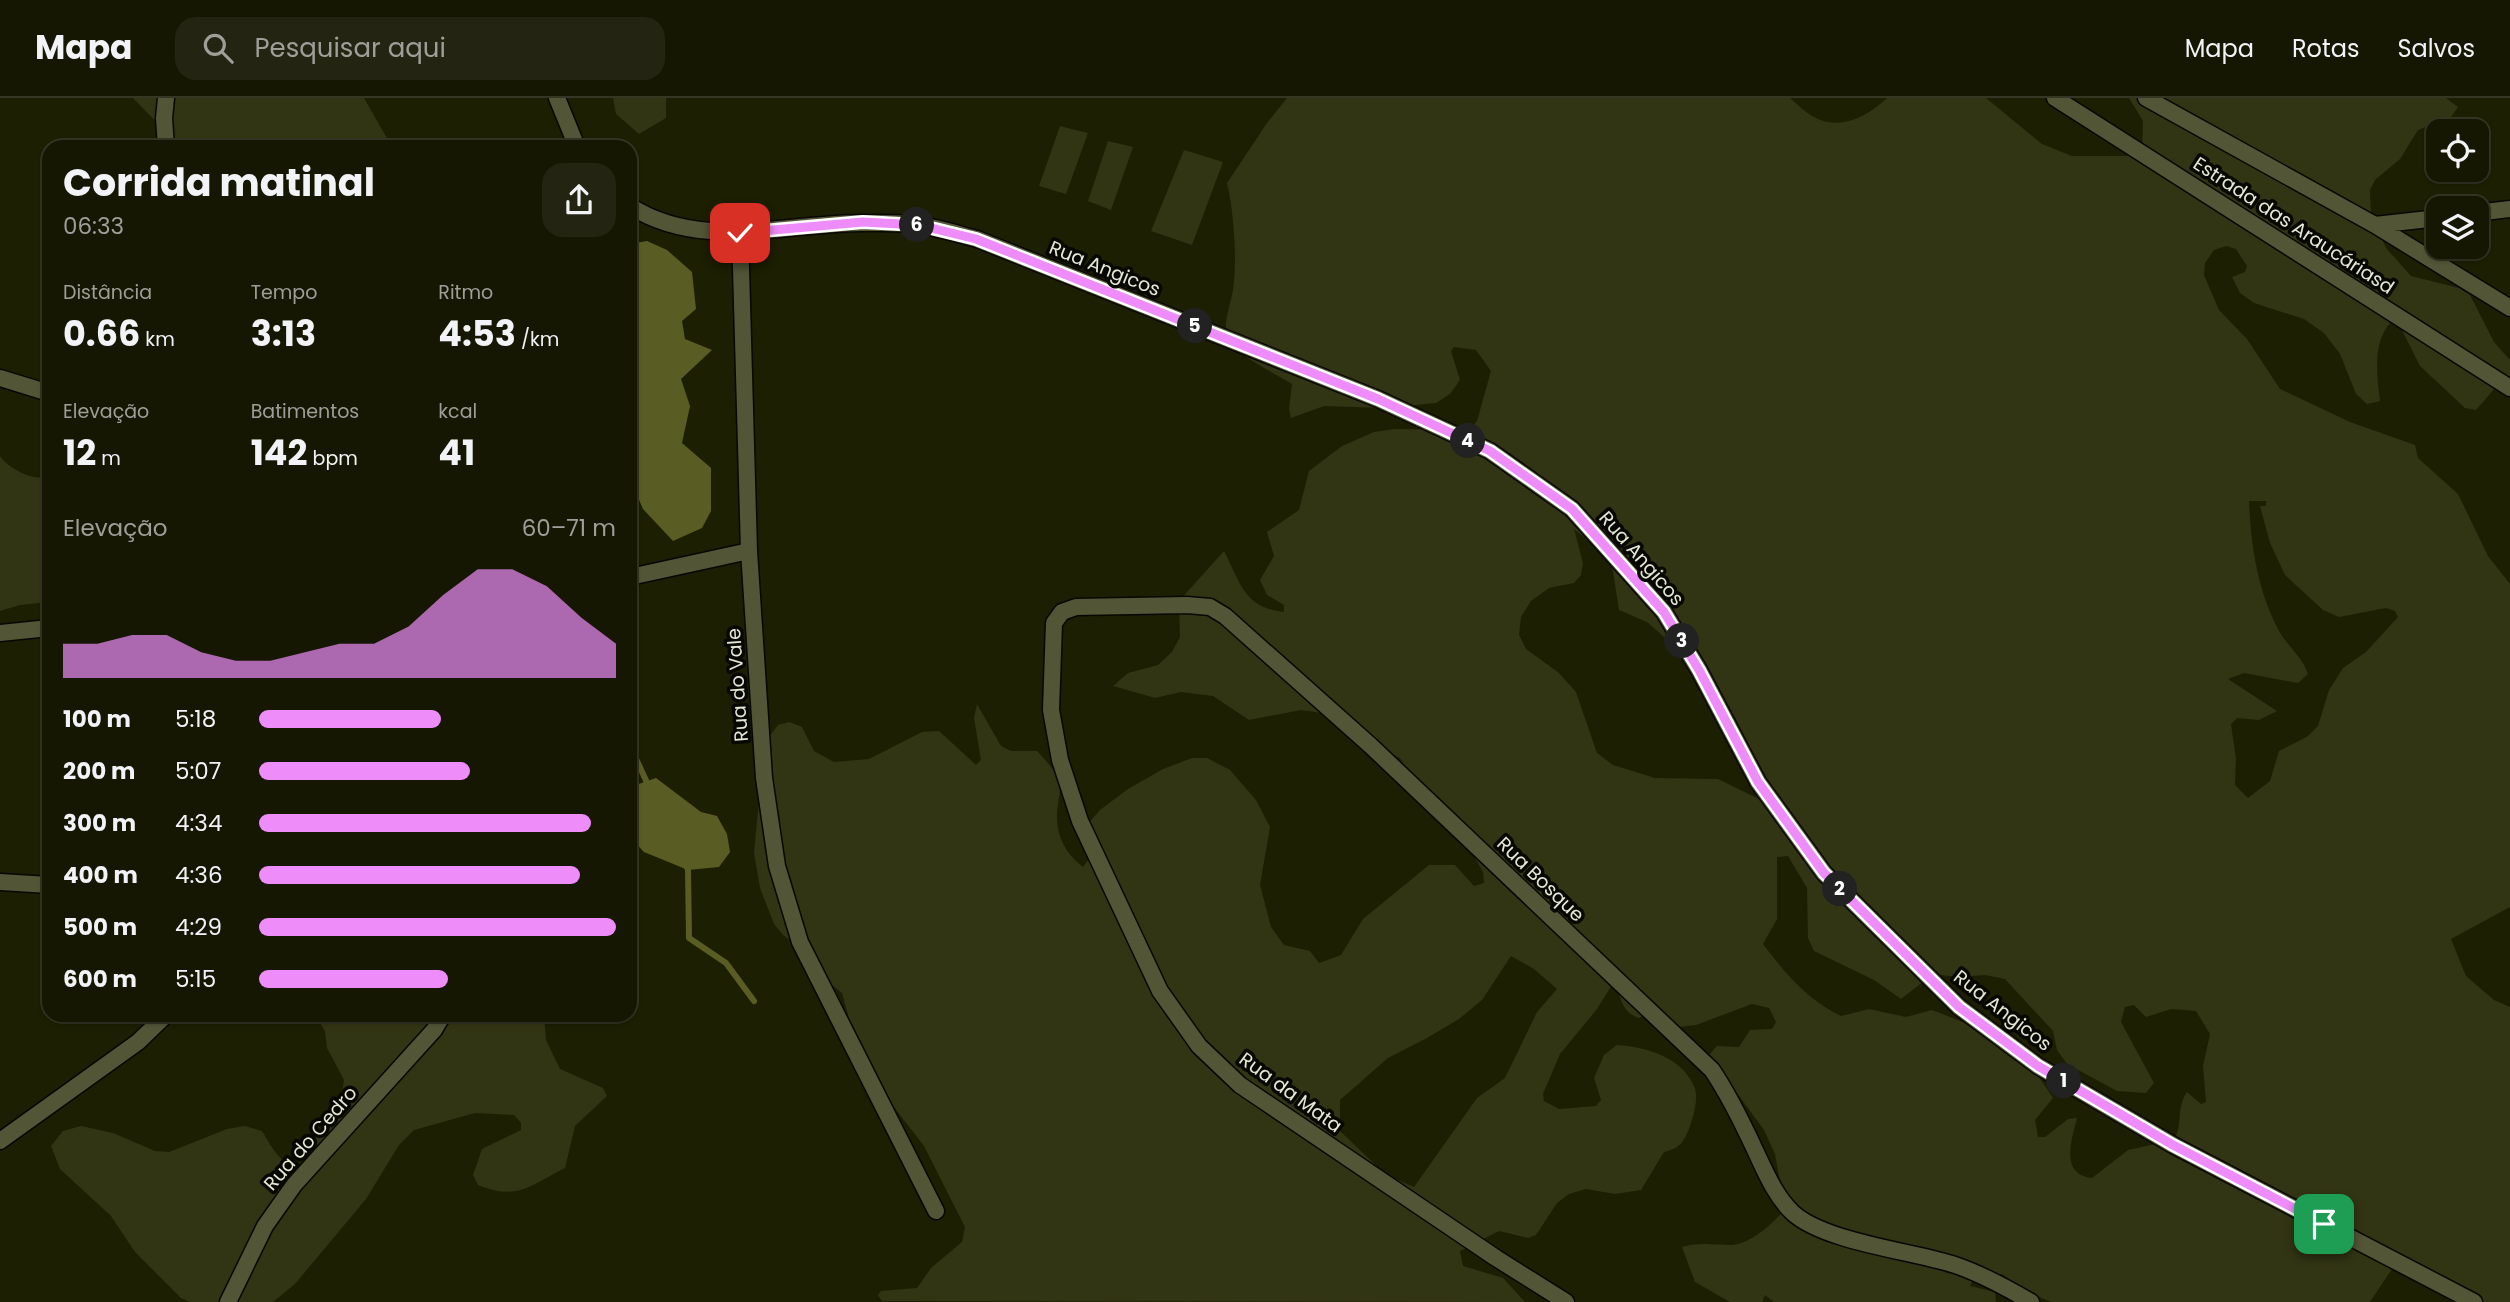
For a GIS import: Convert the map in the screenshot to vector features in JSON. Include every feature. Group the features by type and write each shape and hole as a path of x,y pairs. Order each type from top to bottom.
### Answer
{"street":[{"path":"166,98 166,140"},
{"path":"557,98 574,140"},
{"name":"Estrada das Araucáriasd","path":"2055,98 2510,388"},
{"path":"2147,98 2375,225 2510,308"},
{"path":"2489,211 2510,209"},
{"path":"637,211 679,226 740,233"},
{"path":"2375,225 2426,219"},
{"name":"Rua Angicos","path":"740,233 863,222 919,225 976,239 1378,399 1490,451 1572,509 1664,612 1699,670 1758,782 1824,873 1959,1007 2038,1066 2173,1145 2474,1302"},
{"name":"Rua do Vale","path":"740,233 749,551 764,778 777,866 800,942 936,1211"},
{"path":"0,378 42,391"},
{"path":"637,575 749,551"},
{"name":"Rua Bosque","path":"1051,710 1054,623 1062,612 1076,607 1188,605 1210,607 1225,616 1371,746 1712,1070 1728,1095 1776,1193 1793,1213 1832,1233 1979,1274 2031,1302"},
{"path":"0,634 42,629"},
{"name":"Rua da Mata","path":"1051,710 1060,760 1080,821 1160,991 1199,1046 1240,1085 1496,1258 1566,1302"},
{"path":"0,882 42,885"},
{"path":"0,1141 138,1042 159,1022"},
{"name":"Rua do Cedro","path":"228,1302 265,1226 294,1185 439,1022"}],"shaded area":[{"path":"133,98 364,98 388,140 171,140"},
{"path":"613,98 666,98 666,118 639,134 616,114"},
{"path":"1287,98 1790,98 1812,116 1832,123 1861,116 1887,98 1986,98 2042,144 2072,156 2142,156 2143,121 2129,98 2446,98 2458,107 2451,117 2446,119 2426,119 2426,127 2418,130 2400,159 2375,180 2370,190 2371,215 2386,248 2411,276 2459,288 2470,295 2494,342 2510,360 2510,384 2495,388 2476,410 2465,408 2420,366 2402,330 2391,322 2378,349 2380,401 2367,404 2356,394 2340,354 2324,333 2304,319 2254,303 2240,293 2232,277 2245,272 2247,266 2236,249 2226,246 2214,250 2205,263 2204,275 2219,310 2247,339 2280,389 2350,422 2415,445 2418,458 2458,494 2488,556 2510,584 2510,907 2451,939 2466,976 2494,1000 2510,1007 2510,1302 2467,1302 2394,1266 2370,1302 2051,1302 2025,1291 2002,1274 1990,1278 1975,1276 1970,1286 1995,1292 1996,1302 1774,1302 1765,1295 1762,1302 1730,1302 1695,1282 1682,1247 1739,1244 1756,1236 1790,1204 1779,1176 1775,1154 1764,1130 1709,1055 1717,1046 1739,1047 1750,1030 1772,1029 1776,1022 1769,1008 1752,1004 1696,1025 1680,1027 1648,1012 1639,1018 1625,1008 1615,980 1597,1009 1560,1054 1543,1094 1544,1101 1559,1109 1596,1106 1601,1100 1594,1078 1604,1055 1617,1045 1651,1051 1681,1068 1694,1086 1696,1100 1693,1115 1682,1142 1664,1152 1641,1190 1615,1194 1586,1189 1569,1194 1557,1203 1536,1235 1528,1238 1499,1231 1460,1251 1463,1266 1503,1278 1525,1302 882,1301 878,1295 881,1291 917,1288 931,1268 962,1242 965,1227 924,1146 880,1089 852,1029 842,993 821,976 802,948 783,935 774,924 760,888 754,853 763,758 769,737 778,725 789,722 802,727 814,751 834,762 869,759 922,732 939,731 976,765 981,760 974,718 977,704 1001,746 1011,751 1037,751 1053,769 1060,785 1057,823 1061,839 1070,854 1083,867 1089,859 1087,825 1100,810 1128,789 1163,769 1192,758 1207,758 1230,770 1256,800 1270,827 1260,885 1271,927 1284,945 1310,951 1319,963 1341,955 1363,919 1429,865 1455,865 1474,886 1484,883 1483,872 1474,856 1423,799 1400,758 1347,736 1322,713 1301,710 1249,720 1213,696 1181,692 1155,698 1113,686 1128,673 1158,665 1172,652 1180,637 1179,601 1224,551 1245,592 1260,605 1284,612 1284,605 1267,595 1260,580 1274,556 1267,532 1299,510 1309,471 1342,446 1374,432 1395,429 1469,430 1477,421 1491,371 1476,350 1454,347 1451,351 1460,380 1450,394 1436,403 1384,408 1324,406 1291,418 1289,409 1292,384 1235,348 1227,337 1226,319 1234,283 1235,255 1227,183","holes":["2249,501 2266,501 2266,506 2260,506 2270,543 2285,575 2323,610 2339,617 2386,608 2395,611 2398,617 2366,652 2343,668 2329,690 2318,726 2308,736 2279,751 2270,781 2248,798 2235,785 2236,759 2231,724 2237,718 2259,720 2277,711 2228,679 2244,673 2298,683 2308,674 2278,629 2265,598 2256,566","1574,529 1611,559 1619,610 1647,622 1689,659 1735,717 1765,802 1718,779 1655,778 1613,765 1597,753 1576,692 1559,673 1526,649 1519,635 1521,617 1531,601 1549,588 1574,583 1581,575 1583,563","1788,856 1807,888 1808,938 1814,951 1874,980 1901,999 1933,974 1958,977 1985,975 2005,979 2053,1031 2057,1050 2067,1064 2117,1091 2146,1093 2154,1083 2121,1022 2125,1007 2134,1005 2146,1017 2171,1009 2196,1011 2210,1034 2203,1066 2206,1102 2201,1104 2187,1092 2174,1140 2128,1150 2092,1178 2082,1175 2075,1170 2070,1154 2077,1118 2068,1119 2045,1137 2038,1137 2035,1120 2053,1098 2027,1059 2004,1038 1932,1010 1906,1017 1869,1009 1841,1016 1817,1002 1780,966 1763,944 1777,919 1777,857","1511,956 1534,969 1557,989 1537,1012 1505,1078 1477,1098 1414,1187 1386,1175 1340,1131 1340,1100 1388,1058 1459,1019 1482,1000"]},
{"path":"1060,126 1088,133 1066,194 1039,186"},
{"path":"1108,141 1133,147 1111,210 1088,201"},
{"path":"1184,150 1223,162 1192,245 1151,231"},
{"path":"647,241 667,250 692,272 696,309 682,321 685,339 712,350 681,379 690,406 682,443 711,468 711,511 702,528 673,541 643,509 637,495 637,243"},
{"path":"0,456 22,473 42,477 42,603 0,611"},
{"path":"656,778 701,812 717,816 727,834 730,852 719,867 688,870 644,852 637,844 637,785"},
{"path":"319,1022 545,1022 546,1040 560,1069 603,1088 607,1096 575,1126 565,1168 532,1186 514,1191 503,1192 478,1185 473,1175 482,1149 521,1130 521,1123 514,1115 475,1113 414,1130 399,1145 366,1199 295,1284 273,1302 190,1302 181,1298 135,1252 111,1216 60,1169 51,1146 63,1131 81,1126 113,1133 155,1151 169,1152 227,1129 245,1126 262,1131 283,1161 303,1170 317,1154 311,1141 339,1110 344,1080 327,1048 325,1031"}],"waterway":[{"path":"637,761 650,789"},
{"path":"686,865 689,938 726,963 754,1001"}],"route":[{"path":"740,233 863,222 919,225 976,239 1378,399 1490,451 1572,509 1664,612 1699,670 1758,782 1824,873 1959,1007 2038,1066 2173,1145 2324,1224"}]}
